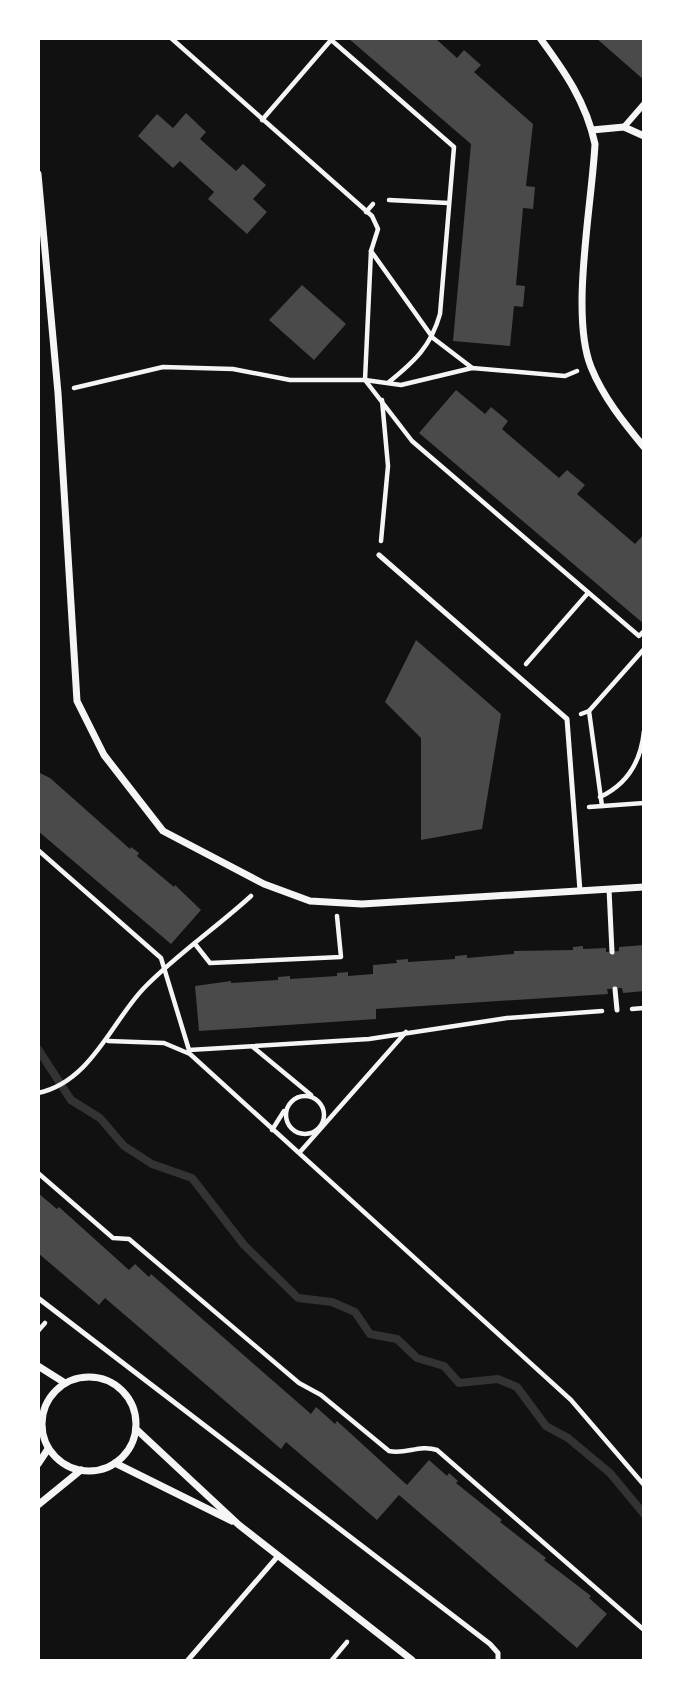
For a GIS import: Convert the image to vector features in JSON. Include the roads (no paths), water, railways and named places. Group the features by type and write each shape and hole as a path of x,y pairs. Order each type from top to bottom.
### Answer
{"street":[{"path":"540,38 572,82 592,130 593,192 581,315 591,366 617,415 643,447"},
{"path":"624,127 643,104"},
{"path":"592,130 624,127 643,136"},
{"path":"38,174 58,393 77,701 104,755 163,831 264,884 310,901 362,904 643,887"},
{"path":"38,1366 65,1383"},
{"path":"90,1377 114,1384 126,1395 134,1409 135,1429 125,1454 115,1463 98,1470 81,1470 67,1466 48,1449 41,1428 40,1412 49,1398 65,1383 90,1377"},
{"path":"135,1429 239,1525 412,1661"},
{"path":"38,1464 48,1449"},
{"path":"115,1463 239,1525"},
{"path":"38,1505 81,1470"}],"lane":[{"path":"379,555 567,719 580,891"},
{"path":"609,889 612,952"},
{"path":"615,989 617,1010"},
{"path":"38,1298 490,1644 498,1653 498,1661"},
{"path":"187,1661 278,1556"}],"waterway":[{"path":"38,1049 71,1100 100,1118 124,1146 152,1164 192,1178 244,1245 298,1298 332,1302 355,1312 370,1334 397,1339 417,1358 444,1366 459,1383 498,1379 517,1387 546,1426 568,1438 610,1473 644,1514"}]}
